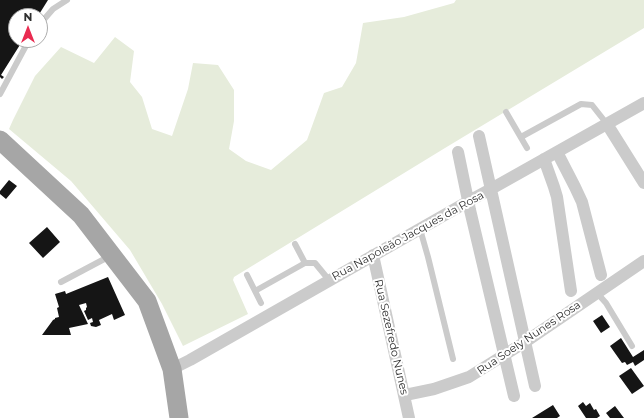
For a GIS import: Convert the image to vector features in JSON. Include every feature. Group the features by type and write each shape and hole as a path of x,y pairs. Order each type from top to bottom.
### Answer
{"main road":[{"path":"0,140 81,215 148,301 172,369 179,418"}],"street":[{"name":"Rua Napoleão Jacques da Rosa","path":"172,369 644,103"},
{"path":"607,124 644,183"},
{"path":"479,136 535,386"},
{"path":"458,152 468,201 514,396"},
{"path":"557,152 576,187 582,202 601,274"},
{"path":"544,160 557,197 571,291"},
{"path":"557,197 576,187"},
{"name":"Rua Sezefredo Nunes","path":"373,255 409,418"},
{"name":"Rua Soely Nunes Rosa","path":"404,395 434,389 469,377 525,342 644,261"}],"lane":[{"path":"48,15 53,9 67,0"},
{"path":"0,94 25,48"},
{"path":"521,137 581,104 592,105 607,124"},
{"path":"506,112 527,148"},
{"path":"420,229 453,359"},
{"path":"296,244 305,263"},
{"path":"60,282 112,255"},
{"path":"255,291 305,263 315,263 329,280"},
{"path":"247,275 261,303"},
{"path":"596,293 606,303 632,346"}],"green space":[{"path":"456,0 644,0 644,28 234,277 233,280 248,314 183,346 162,304 130,250 71,181 9,129 35,76 61,47 94,63 115,37 134,51 130,82 142,97 152,129 172,136 188,89 193,63 218,65 234,90 234,121 229,149 246,161 271,170 307,140 324,93 342,87 356,63 363,23 404,17 454,3"}],"building":[{"path":"0,0 48,0 43,8 8,8 8,48 18,48 1,75 4,77 2,79 0,77"},
{"path":"9,180 17,186 6,199 0,194 0,191"},
{"path":"47,227 60,242 43,258 29,243"},
{"path":"108,277 125,315 114,320 112,314 99,320 101,325 96,327 91,326 90,323 93,322 92,318 88,320 84,311 87,307 86,303 79,305 88,324 69,328 71,335 42,335 53,320 59,317 57,308 59,307 55,294 65,291 66,294"},
{"path":"602,315 610,327 601,333 593,321"},
{"path":"621,338 633,357 644,350 644,360 635,366 633,362 627,365 625,362 622,363 610,346"},
{"path":"631,368 644,386 632,394 619,376"},
{"path":"583,402 586,406 590,403 600,416 597,418 586,418 578,406"},
{"path":"553,405 560,416 557,418 532,418"},
{"path":"615,406 624,418 610,418 606,413"}]}
